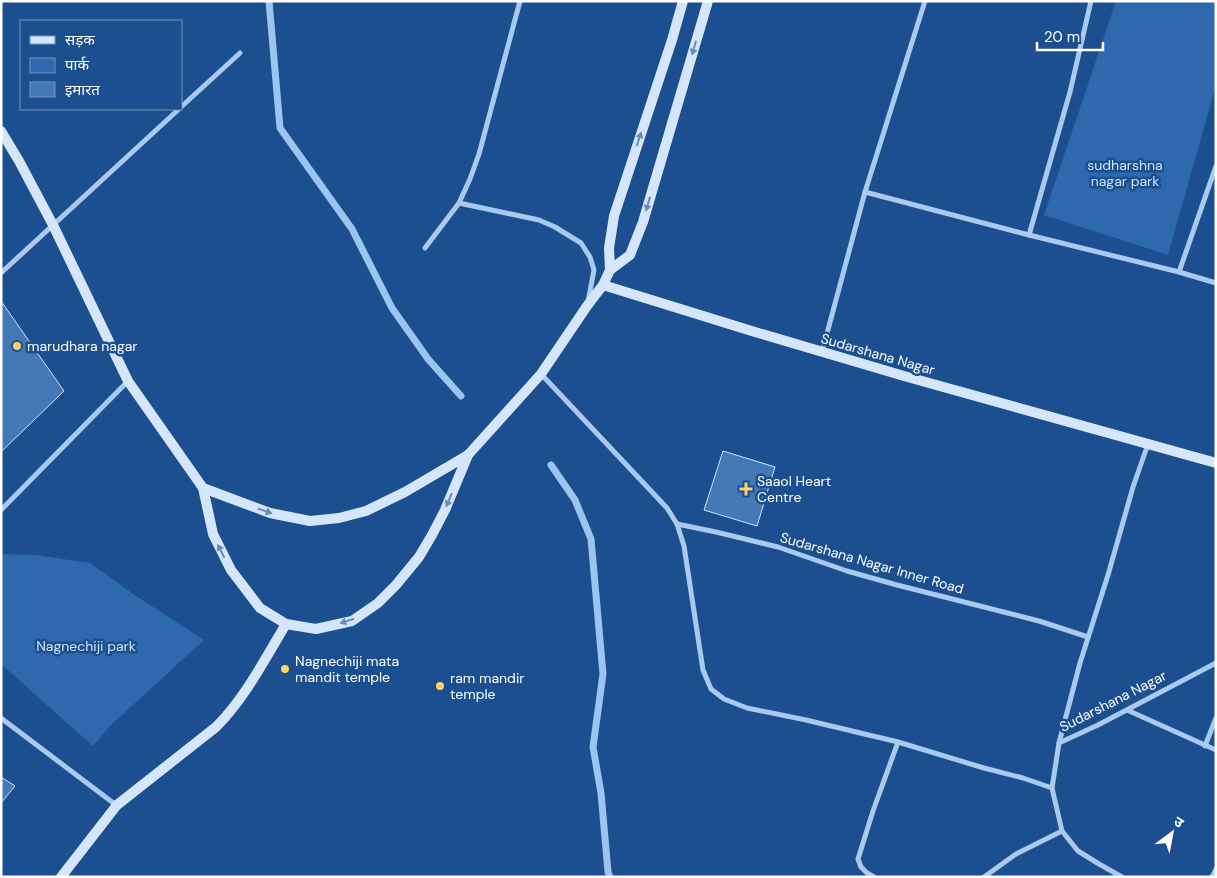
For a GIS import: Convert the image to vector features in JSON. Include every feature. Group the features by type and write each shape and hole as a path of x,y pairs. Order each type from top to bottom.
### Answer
{"street":[{"path":"425,248 459,203 470,179 479,154 520,1"},
{"path":"610,270 608,248 614,216 683,1"},
{"path":"203,488 270,512 310,521 339,518 366,511 389,500 468,455 541,374 603,285 610,270 630,255 643,222 708,1"},
{"path":"822,352 866,192 925,1"},
{"path":"1029,235 1070,92 1091,1"},
{"path":"182,106 240,53"},
{"path":"1,272 178,110"},
{"path":"1,130 53,225 128,381 203,488 213,534 231,570 260,608 286,624 316,629 352,620 378,603 419,557 445,510 468,455"},
{"path":"1179,272 1216,166"},
{"path":"866,192 1216,283"},
{"path":"459,203 539,220 555,227 581,243 590,257 594,270 587,306"},
{"name":"Sudarshana Nagar","path":"603,285 904,376 1216,462"},
{"path":"541,374 666,508 677,524 684,546 703,670 711,689 724,699 747,708 898,742 1052,788"},
{"path":"1,510 128,381"},
{"name":"Sudarshana Nagar","path":"1059,743 1088,637 1148,443"},
{"name":"Sudarshana Nagar Inner Road","path":"677,524 778,548 880,580 1039,621 1088,637"},
{"path":"61,877 117,806 228,716 286,624"},
{"name":"Sudarshana Nagar","path":"1059,743 1098,725 1216,663"},
{"path":"1127,710 1216,750"},
{"path":"1,718 117,806"},
{"path":"1205,746 1216,718"},
{"path":"874,877 867,874 861,867 858,859 860,848 898,742"},
{"path":"1059,743 1052,788 1062,831 1078,850 1122,877"},
{"path":"984,877 1016,854 1062,831"},
{"path":"1212,877 1216,869"}],"green space":[{"name":"sudharshna nagar park","path":"1116,1 1216,1 1216,85 1168,255 1044,215"},
{"name":"Nagnechiji park","path":"2,554 35,555 90,563 136,596 204,640 110,726 93,746 1,664"}],"building":[{"name":"marudhara nagar","path":"1,301 64,391 1,452"},
{"path":"723,451 775,467 757,526 704,510"},
{"path":"1,777 15,786 1,803"}],"waterway":[{"path":"269,1 280,128 352,229 392,308 428,359 461,396"},
{"path":"551,465 575,500 591,539 603,674 593,747 601,793 610,877"}],"place":[{"name":"marudhara nagar","path":"17,346"},
{"name":"Saaol Heart Centre","path":"746,489"},
{"name":"Nagnechiji mata mandit temple","path":"285,669"},
{"name":"ram mandir temple","path":"440,686"}]}
